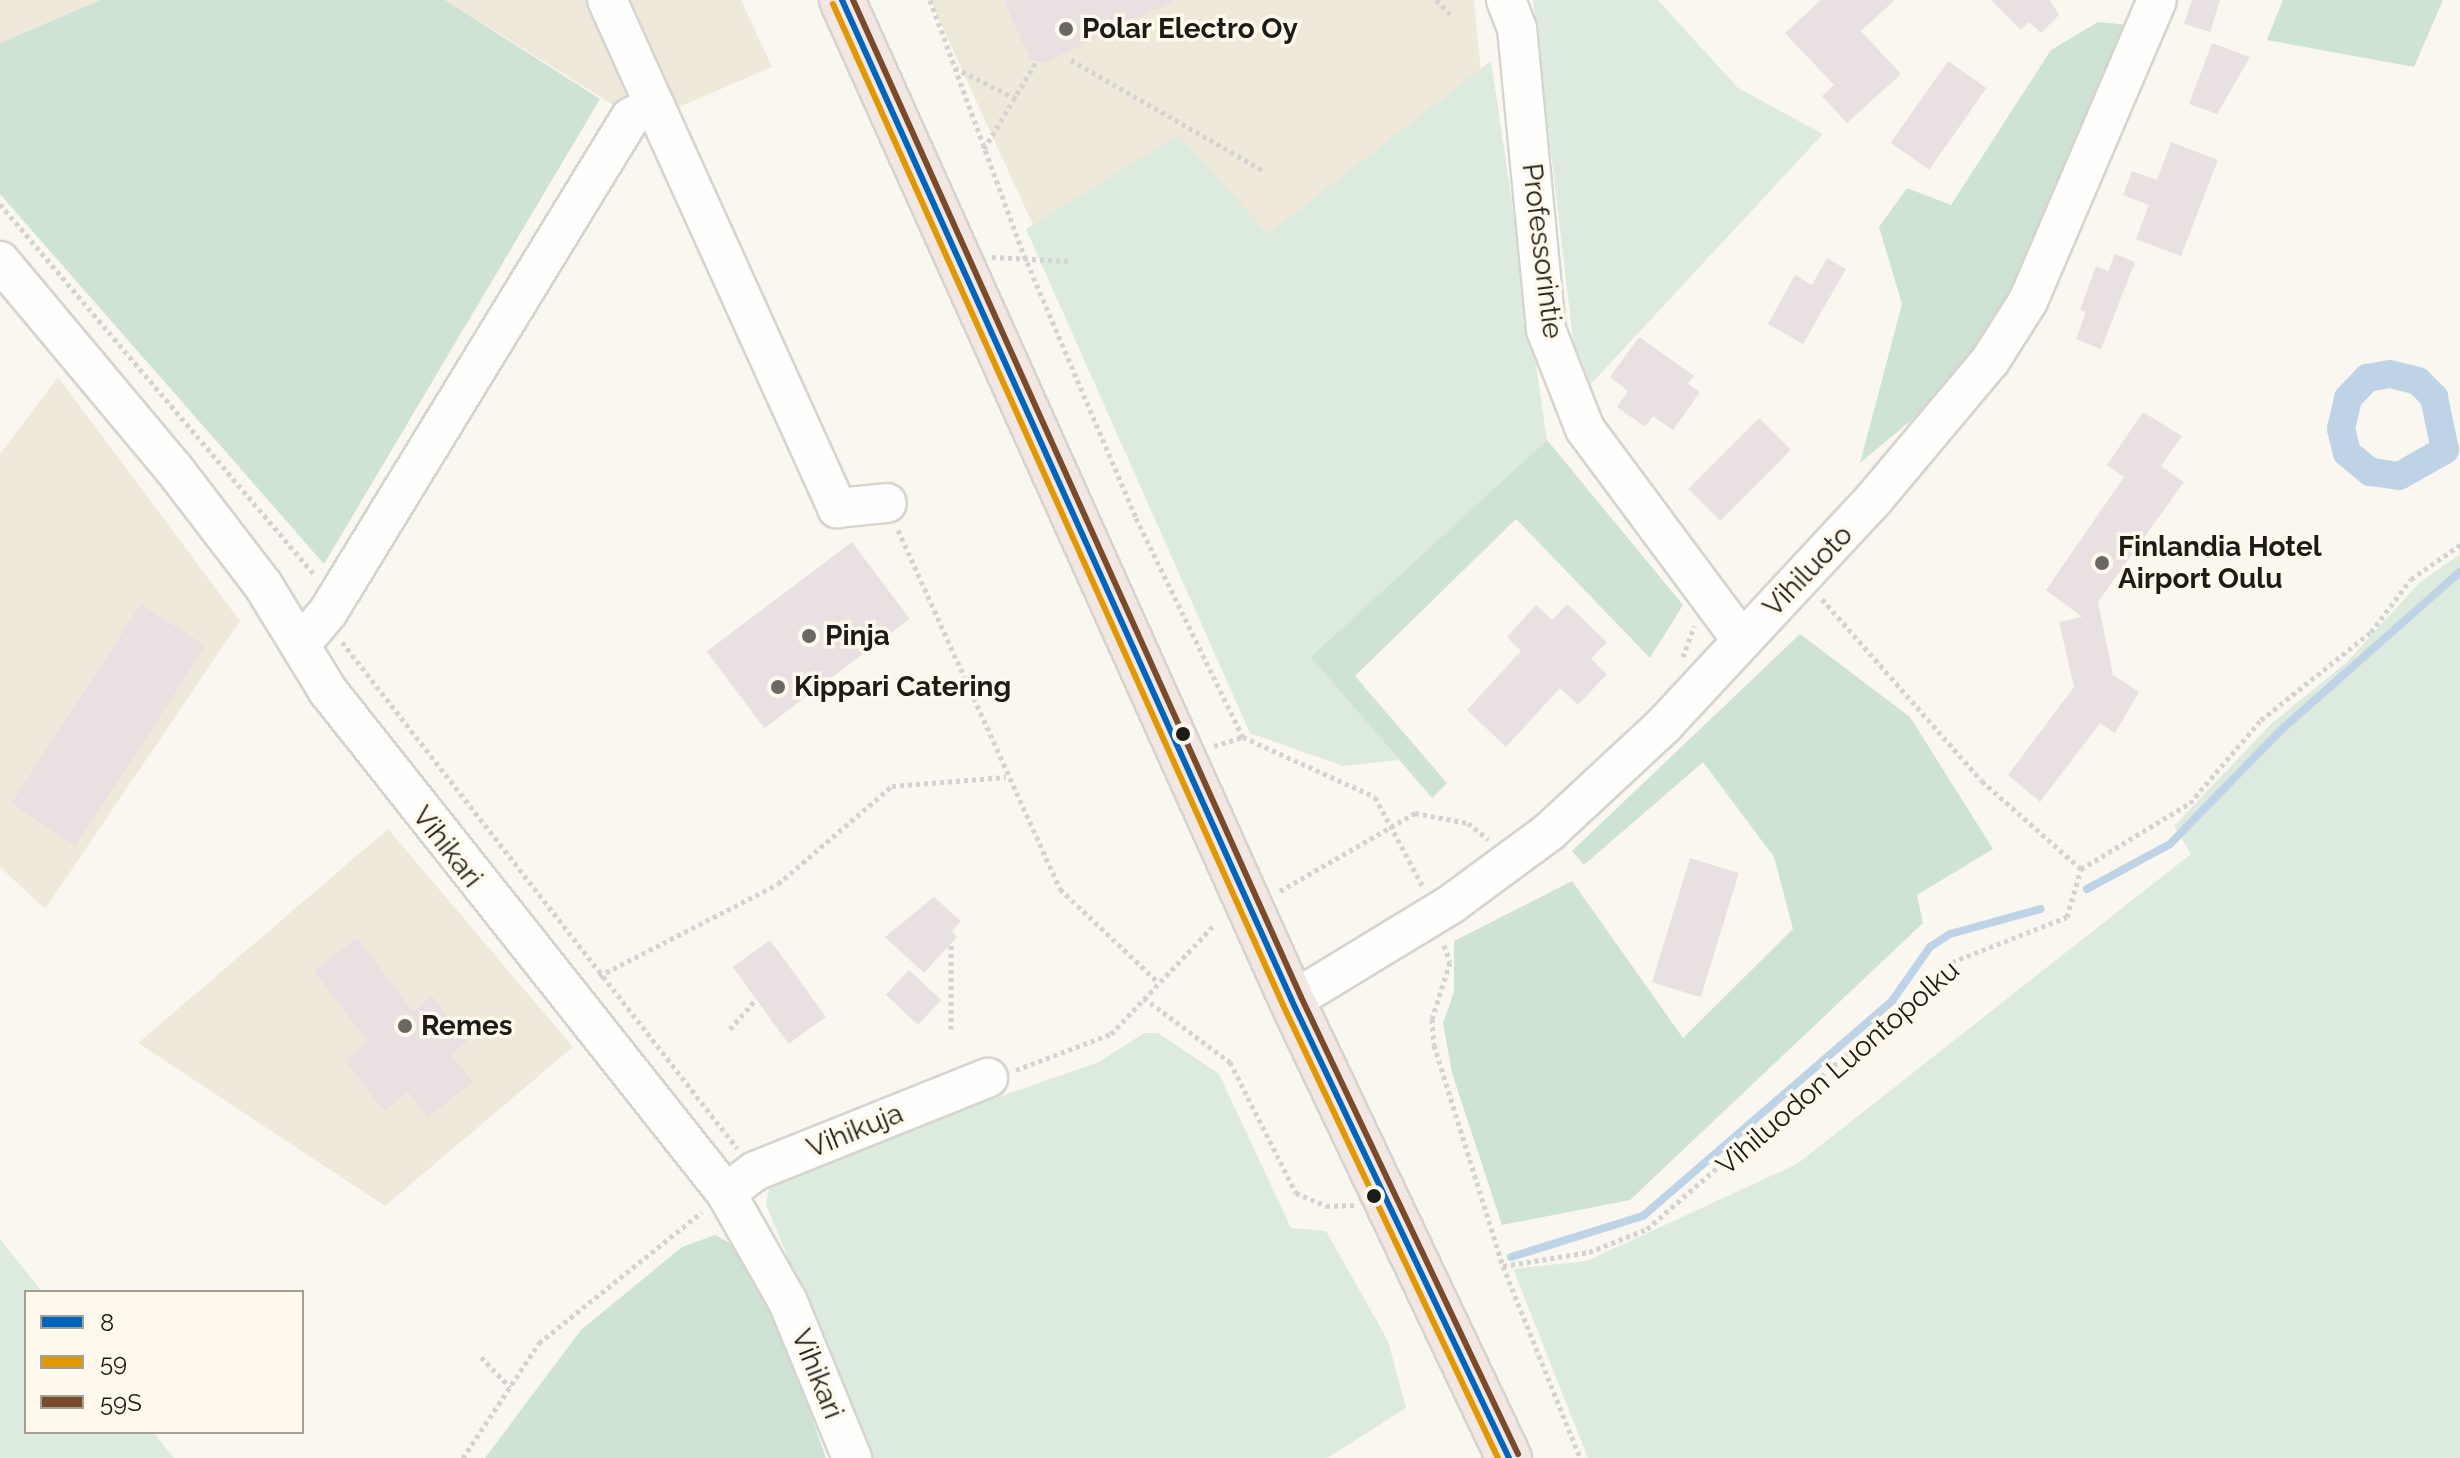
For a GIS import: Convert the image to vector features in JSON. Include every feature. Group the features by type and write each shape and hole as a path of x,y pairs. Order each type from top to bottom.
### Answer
{"main road":[{"path":"842,0 1500,1456"}],"street":[{"path":"607,0 837,508 887,503"},
{"name":"Professorintie","path":"1506,0 1517,28 1546,330 1585,429 1712,605 1741,639"},
{"name":"Vihiluoto","path":"1292,1001 1436,901 1549,832 1664,725 1741,639 1810,573 1990,361 2028,301 2157,0"},
{"path":"301,644 328,612 630,118 654,104"},
{"name":"Vihikari","path":"0,261 174,469 301,644 328,691 502,918 740,1182 852,1458"},
{"name":"Vihikuja","path":"740,1182 988,1078"}],"path":[{"path":"930,0 1024,255 1136,518 1243,737 1354,784 1375,797 1392,822 1427,896 1436,901 1450,962 1432,1019 1434,1045 1503,1266 1580,1458"},
{"path":"1436,0 1452,16"},
{"path":"1071,60 1264,171"},
{"path":"984,149 1019,100 1036,62"},
{"path":"955,68 1019,100"},
{"path":"0,204 312,571 338,637 599,976 740,1182 539,1343 463,1458"},
{"path":"962,270 1004,252 1068,261"},
{"path":"887,503 1006,777 1077,912 1156,980"},
{"path":"1820,597 1982,781 2081,869 2190,803 2261,720 2371,632 2411,579 2460,545"},
{"path":"1680,671 1687,634 1712,605"},
{"path":"599,976 778,884 892,786 1006,777"},
{"path":"1280,891 1392,822 1415,813 1468,823 1493,843"},
{"path":"1482,852 1505,834"},
{"name":"Vihiluodon Luontopolku","path":"1503,1266 1589,1252 1647,1229 1952,962 2067,917 2081,869"},
{"path":"988,1078 1098,1042 1144,998 1156,980 1215,924"},
{"path":"951,944 951,1029"},
{"path":"1144,998 1230,1062 1296,1193 1326,1206 1356,1205 1383,1193"},
{"path":"730,1029 756,999"},
{"path":"481,1357 510,1387"}],"shaded area":[{"path":"0,0 100,0 0,43"},
{"path":"445,0 741,0 772,67 642,123"},
{"path":"930,0 1474,0 1487,135 1318,305 1044,249"},
{"path":"1533,0 1658,0 1738,88 1823,134 1591,384 1573,339"},
{"path":"1491,61 1547,440 1312,657 1399,760 1343,766 1250,733 1026,229 1179,135 1268,234"},
{"path":"58,377 240,621 45,909 0,867 0,454"},
{"path":"2460,554 2460,1458 1588,1458 1513,1269 1587,1261 1797,1164 2191,854 2174,826 2271,724 2347,662 2419,583"},
{"path":"388,829 573,1047 385,1206 138,1043"},
{"path":"1144,1033 1158,1033 1219,1074 1291,1228 1326,1231 1388,1341 1406,1408 1327,1458 870,1458 766,1204 769,1188 807,1164 1099,1062"},
{"path":"0,1239 40,1290 24,1290 24,1434 155,1434 174,1458 0,1458"}],"green space":[{"path":"100,0 445,0 600,99 324,564 0,194 0,43"},
{"path":"2283,0 2443,0 2414,67 2267,40"},
{"path":"2098,22 2130,25 2015,294 1951,387 1860,463 1902,304 1879,227 1907,188 1951,205 2051,50"},
{"path":"1547,440 1683,605 1650,658 1516,519 1355,676 1447,783 1432,798 1311,657"},
{"path":"1800,634 1910,717 1993,849 1917,895 1923,923 1630,1200 1502,1225 1452,1073 1443,1023 1454,992 1454,941 1572,881 1683,1038 1793,929 1774,857 1703,762 1584,865 1572,851"},
{"path":"715,1235 741,1249 778,1321 826,1458 485,1458 581,1330 682,1247"}],"building":[{"name":"Polar Electro Oy","path":"1004,0 1176,0 1044,63 1030,59"},
{"path":"1821,0 1895,0 1861,31 1901,74 1847,123 1822,96 1834,85 1785,33"},
{"path":"1991,0 2050,0 2059,15 2041,33 2029,22 2021,30"},
{"path":"2192,0 2220,0 2210,32 2184,24"},
{"path":"2212,43 2250,57 2217,114 2189,104"},
{"path":"1948,61 1987,88 1929,170 1891,143"},
{"path":"2171,142 2218,160 2181,256 2136,239 2149,205 2123,195 2132,171 2157,180"},
{"path":"2115,254 2135,262 2101,349 2076,339 2086,312 2080,310 2096,266 2108,271"},
{"path":"1827,258 1846,269 1803,344 1768,324 1795,275 1812,285"},
{"path":"1639,337 1694,376 1688,384 1700,392 1673,430 1653,416 1645,427 1617,407 1628,391 1610,377"},
{"path":"2143,412 2182,436 2161,466 2184,482 2098,602 2113,675 2139,692 2115,733 2100,723 2040,802 2008,775 2074,687 2059,622 2082,617 2046,590 2124,477 2107,465"},
{"path":"1759,418 1791,450 1720,521 1688,489"},
{"name":"Pinja","path":"852,542 910,619 764,728 707,652"},
{"path":"141,604 206,646 76,846 11,804"},
{"path":"1567,604 1607,642 1591,659 1607,674 1578,705 1560,688 1506,747 1467,710 1521,651 1507,637 1536,605 1552,620"},
{"path":"1690,858 1739,873 1701,997 1652,982"},
{"path":"934,897 961,921 952,931 957,937 924,973 885,937"},
{"name":"Remes","path":"357,938 413,1011 432,996 467,1042 451,1054 473,1082 428,1117 408,1092 384,1111 345,1060 368,1042 314,971"},
{"path":"770,940 826,1017 789,1044 733,967"},
{"path":"909,970 941,1000 918,1025 886,995"}],"waterway":[{"path":"2390,374 2418,381 2434,397 2445,450 2399,476 2370,472 2347,453 2341,429 2348,398 2367,378 2390,374"},
{"path":"2087,889 2170,844 2280,731 2460,572"},
{"path":"1511,1257 1643,1216 1892,1001 1930,947 1950,934 2041,909"}],"transit line":[{"name":"8","path":"842,0 1292,1001 1509,1458"},
{"name":"59S","path":"853,0 1301,997 1518,1454"},
{"name":"59","path":"833,4 1283,1005 1498,1458"}],"place":[{"name":"Polar Electro Oy","path":"1066,29"},
{"name":"Finlandia Hotel Airport Oulu","path":"2102,563"},
{"name":"Pinja","path":"809,636"},
{"name":"Kippari Catering","path":"778,687"},
{"name":"Remes","path":"405,1026"}]}
